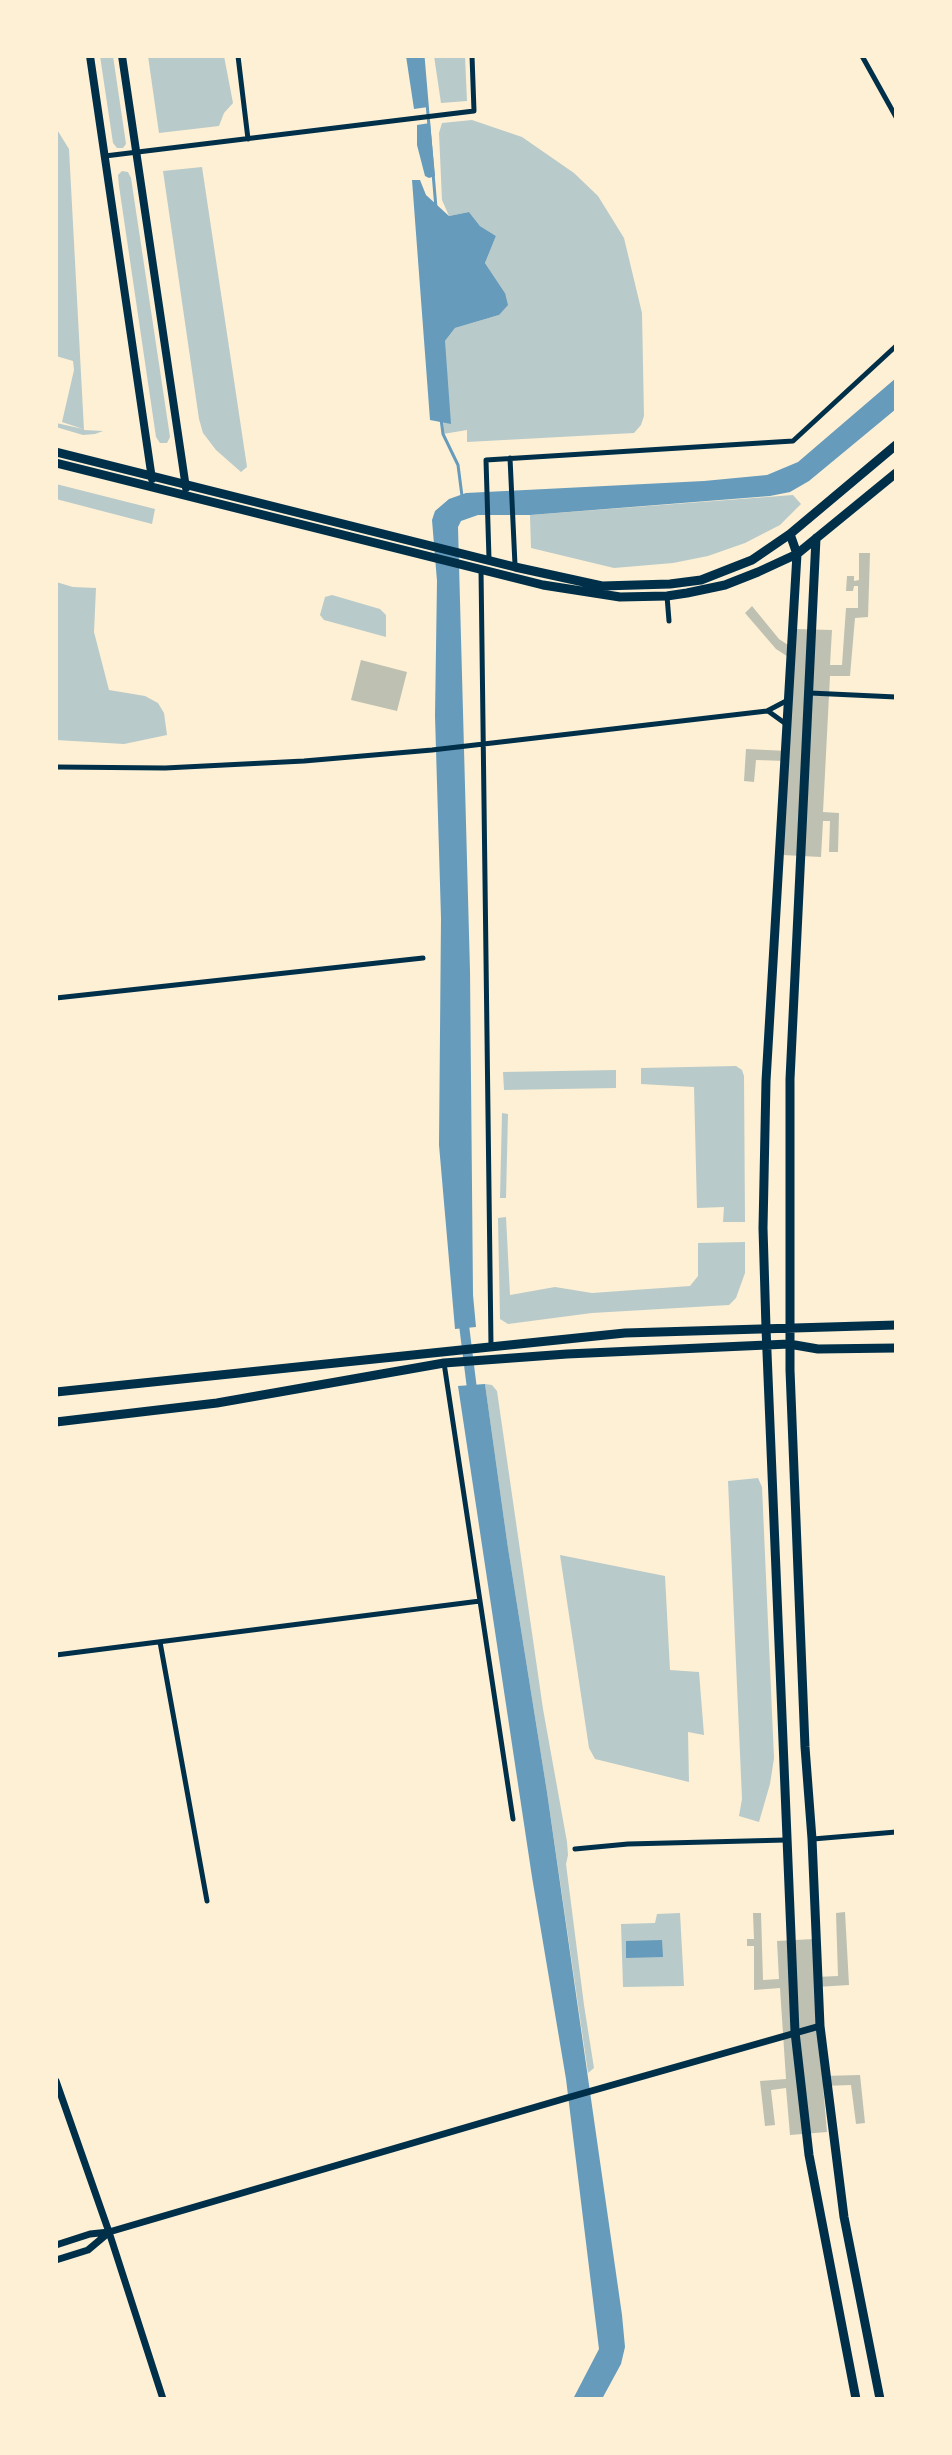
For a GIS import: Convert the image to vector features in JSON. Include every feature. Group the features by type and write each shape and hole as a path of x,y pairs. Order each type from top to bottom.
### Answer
{"main road":[{"path":"90,56 151,478 155,488"},
{"path":"122,56 186,491"},
{"path":"56,463 155,488 186,491 428,544 602,586 701,580 752,560 790,534 896,445"},
{"path":"56,452 186,491 433,557 580,592 620,597 667,596 725,585 797,554 896,473"},
{"path":"790,534 816,538"},
{"path":"790,534 797,554 766,1081 763,1228 776,1624 781,1665 795,2032 809,2155 856,2399"},
{"path":"816,538 790,1079 789,1344 820,2026 844,2217 880,2399"},
{"path":"56,1392 638,1332 896,1325"},
{"path":"56,1422 217,1403 444,1363 497,1358 789,1344 818,1349 896,1348"}],"street":[{"path":"238,56 248,139"},
{"path":"105,156 474,111 472,56"},
{"path":"862,56 896,117"},
{"path":"489,560 486,460 793,441 896,346"},
{"path":"510,458 515,567"},
{"path":"481,569 491,1346"},
{"path":"667,596 669,621"},
{"path":"810,693 896,697"},
{"path":"56,767 181,768 432,750 767,711 788,700"},
{"path":"767,711 787,724"},
{"path":"56,998 423,958"},
{"path":"444,1363 513,1819"},
{"path":"56,1655 480,1601"},
{"path":"160,1642 207,1901"},
{"path":"812,1839 896,1832"},
{"path":"575,1849 628,1844 787,1840"},
{"path":"56,2245 820,2026"},
{"path":"56,2081 163,2399"},
{"path":"56,2260 88,2250 109,2232"}],"shaded area":[{"path":"100,56 113,56 126,144 123,148 117,148 113,143"},
{"path":"148,56 224,56 233,103 224,113 219,126 159,133"},
{"path":"434,56 465,56 467,101 441,103"},
{"path":"472,120 522,137 574,173 598,196 624,238 642,313 644,416 634,433 467,442 467,430 443,434 445,341 455,328 499,315 505,293 485,263 496,236 480,226 469,212 449,216 442,200 439,133 442,123"},
{"path":"56,128 69,149 84,430 103,431 95,434 83,435 56,427 56,423 83,429 62,422 74,370 73,361 56,356"},
{"path":"202,167 247,467 241,472 216,450 203,433 199,419 163,171"},
{"path":"122,171 128,172 131,178 170,437 167,443 160,443 156,437 119,186 118,175"},
{"path":"56,484 155,509 152,524 56,499"},
{"path":"793,495 801,504 780,525 745,543 708,556 673,563 614,568 531,548 530,515"},
{"path":"56,582 73,587 96,588 94,632 109,690 145,696 158,703 164,713 167,735 124,744 56,740"},
{"path":"332,595 380,609 386,615 386,637 324,620 320,615 325,597"},
{"path":"736,1066 744,1076 745,1222 723,1222 724,1207 697,1208 694,1087 641,1084 641,1068"},
{"path":"616,1070 616,1088 504,1090 503,1072"},
{"path":"502,1113 508,1114 506,1198 500,1198"},
{"path":"506,1217 510,1295 555,1287 592,1293 690,1286 698,1276 698,1243 745,1242 745,1273 736,1298 729,1305 592,1313 508,1324 500,1319 498,1218"},
{"path":"485,1384 492,1385 497,1391 543,1709 567,1842 566,1864 594,2068 588,2073 508,1548"},
{"path":"758,1478 762,1487 774,1758 759,1822 739,1816 742,1799 728,1481"},
{"path":"560,1555 665,1576 670,1670 699,1672 704,1735 688,1732 689,1782 595,1759 589,1748"},
{"path":"680,1913 684,1986 623,1987 621,1924 655,1923 657,1914"}],"water":[{"path":"406,56 423,56 428,107 414,109"},
{"path":"430,123 435,176 429,178 425,176 417,145 417,125"},
{"path":"412,180 420,180 426,195 449,216 469,212 480,226 496,236 485,263 505,293 508,305 499,315 455,328 445,341 451,424 430,420"},
{"path":"896,378 896,409 809,481 790,492 530,515 478,515 461,521 458,527 476,1327 455,1329 439,1145 441,918 435,716 437,581 432,520 435,511 449,499 466,493 767,475 798,462"},
{"path":"485,1384 622,2315 625,2347 621,2364 602,2399 573,2399 599,2349 566,2079 532,1877 458,1386"},
{"path":"662,1940 663,1957 626,1958 626,1941"}],"building":[{"path":"859,553 870,553 868,617 855,618 850,676 830,676 823,812 839,813 838,852 829,852 830,821 823,821 821,857 783,855 787,761 756,760 754,782 744,781 746,749 788,751 793,660 776,649 745,613 752,606 779,639 794,649 795,629 832,630 830,665 842,665 846,608 858,608 858,586 854,586 853,591 846,591 847,576 854,576 854,581 859,580"},
{"path":"361,660 407,672 397,711 351,700"},
{"path":"845,1912 849,1985 816,1987 823,2076 860,2075 865,2123 856,2124 851,2085 823,2086 827,2132 790,2135 786,2088 771,2090 775,2125 765,2126 760,2081 786,2079 780,1988 754,1990 754,1946 747,1946 747,1939 754,1939 753,1913 761,1913 763,1980 779,1979 777,1941 814,1939 816,1977 838,1976 836,1913"}],"waterway":[{"path":"423,56 436,208"},
{"path":"441,419 443,434 458,465 462,496"},
{"path":"463,1317 473,1397"}]}
